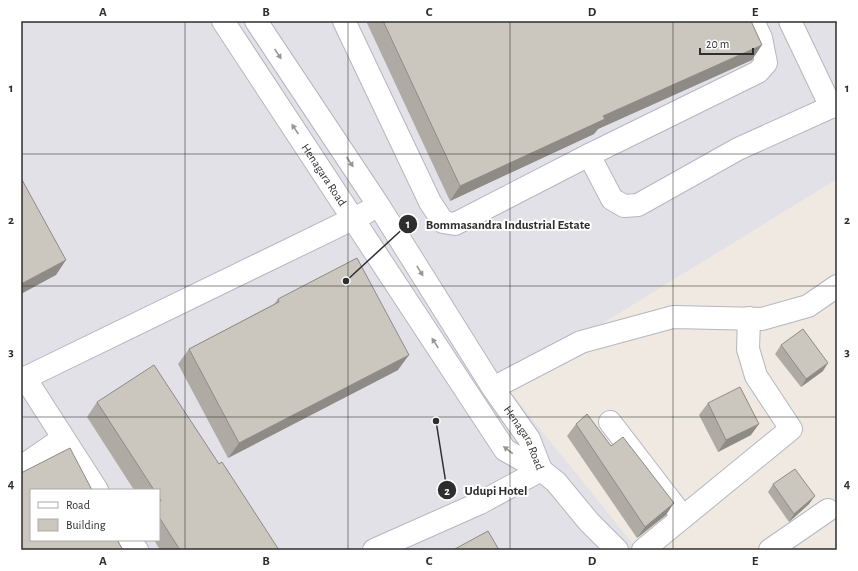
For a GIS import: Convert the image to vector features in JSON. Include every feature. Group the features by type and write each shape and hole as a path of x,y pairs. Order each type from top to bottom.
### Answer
{"street":[{"name":"Henagara Road","path":"223,21 354,218 505,450 541,470"},
{"name":"Henagara Road","path":"256,21 379,206 493,388 529,439 541,470"},
{"path":"344,21 430,202 443,222 455,224 589,155 758,72 766,64 761,38 753,21"},
{"path":"589,155 612,200 624,206 638,205 738,149 834,106 790,21"},
{"path":"96,489 23,379 379,206"},
{"path":"493,388 581,342 673,317 762,319 808,306 837,286"},
{"path":"643,550 791,429 756,376 748,349 749,318"},
{"path":"610,422 683,517"},
{"path":"21,467 63,438"},
{"path":"374,550 480,503 541,470 556,482 589,522 617,550"},
{"path":"770,550 828,510"},
{"path":"131,541 137,550"}],"shaded area":[{"path":"21,21 837,21 837,179 504,384 638,550 21,550"}],"building":[{"path":"383,21 751,21 762,45 603,116 605,119 460,186"},
{"path":"21,178 66,260 21,284"},
{"path":"357,258 409,355 239,443 189,349 279,302 278,299"},
{"path":"803,329 828,363 806,379 781,345"},
{"path":"154,365 219,464 222,462 279,550 180,550 160,519 160,489 153,489 97,402"},
{"path":"740,387 759,424 726,440 708,403"},
{"path":"587,414 611,446 623,437 674,503 645,527 576,424"},
{"path":"70,448 91,489 30,489 30,541 118,541 123,550 21,550 21,473"},
{"path":"795,469 815,496 794,514 773,484"},
{"path":"488,531 499,550 453,550"}],"place":[{"name":"Bommasandra Industrial Estate","path":"346,281"},
{"name":"Udupi Hotel","path":"436,421"}]}
